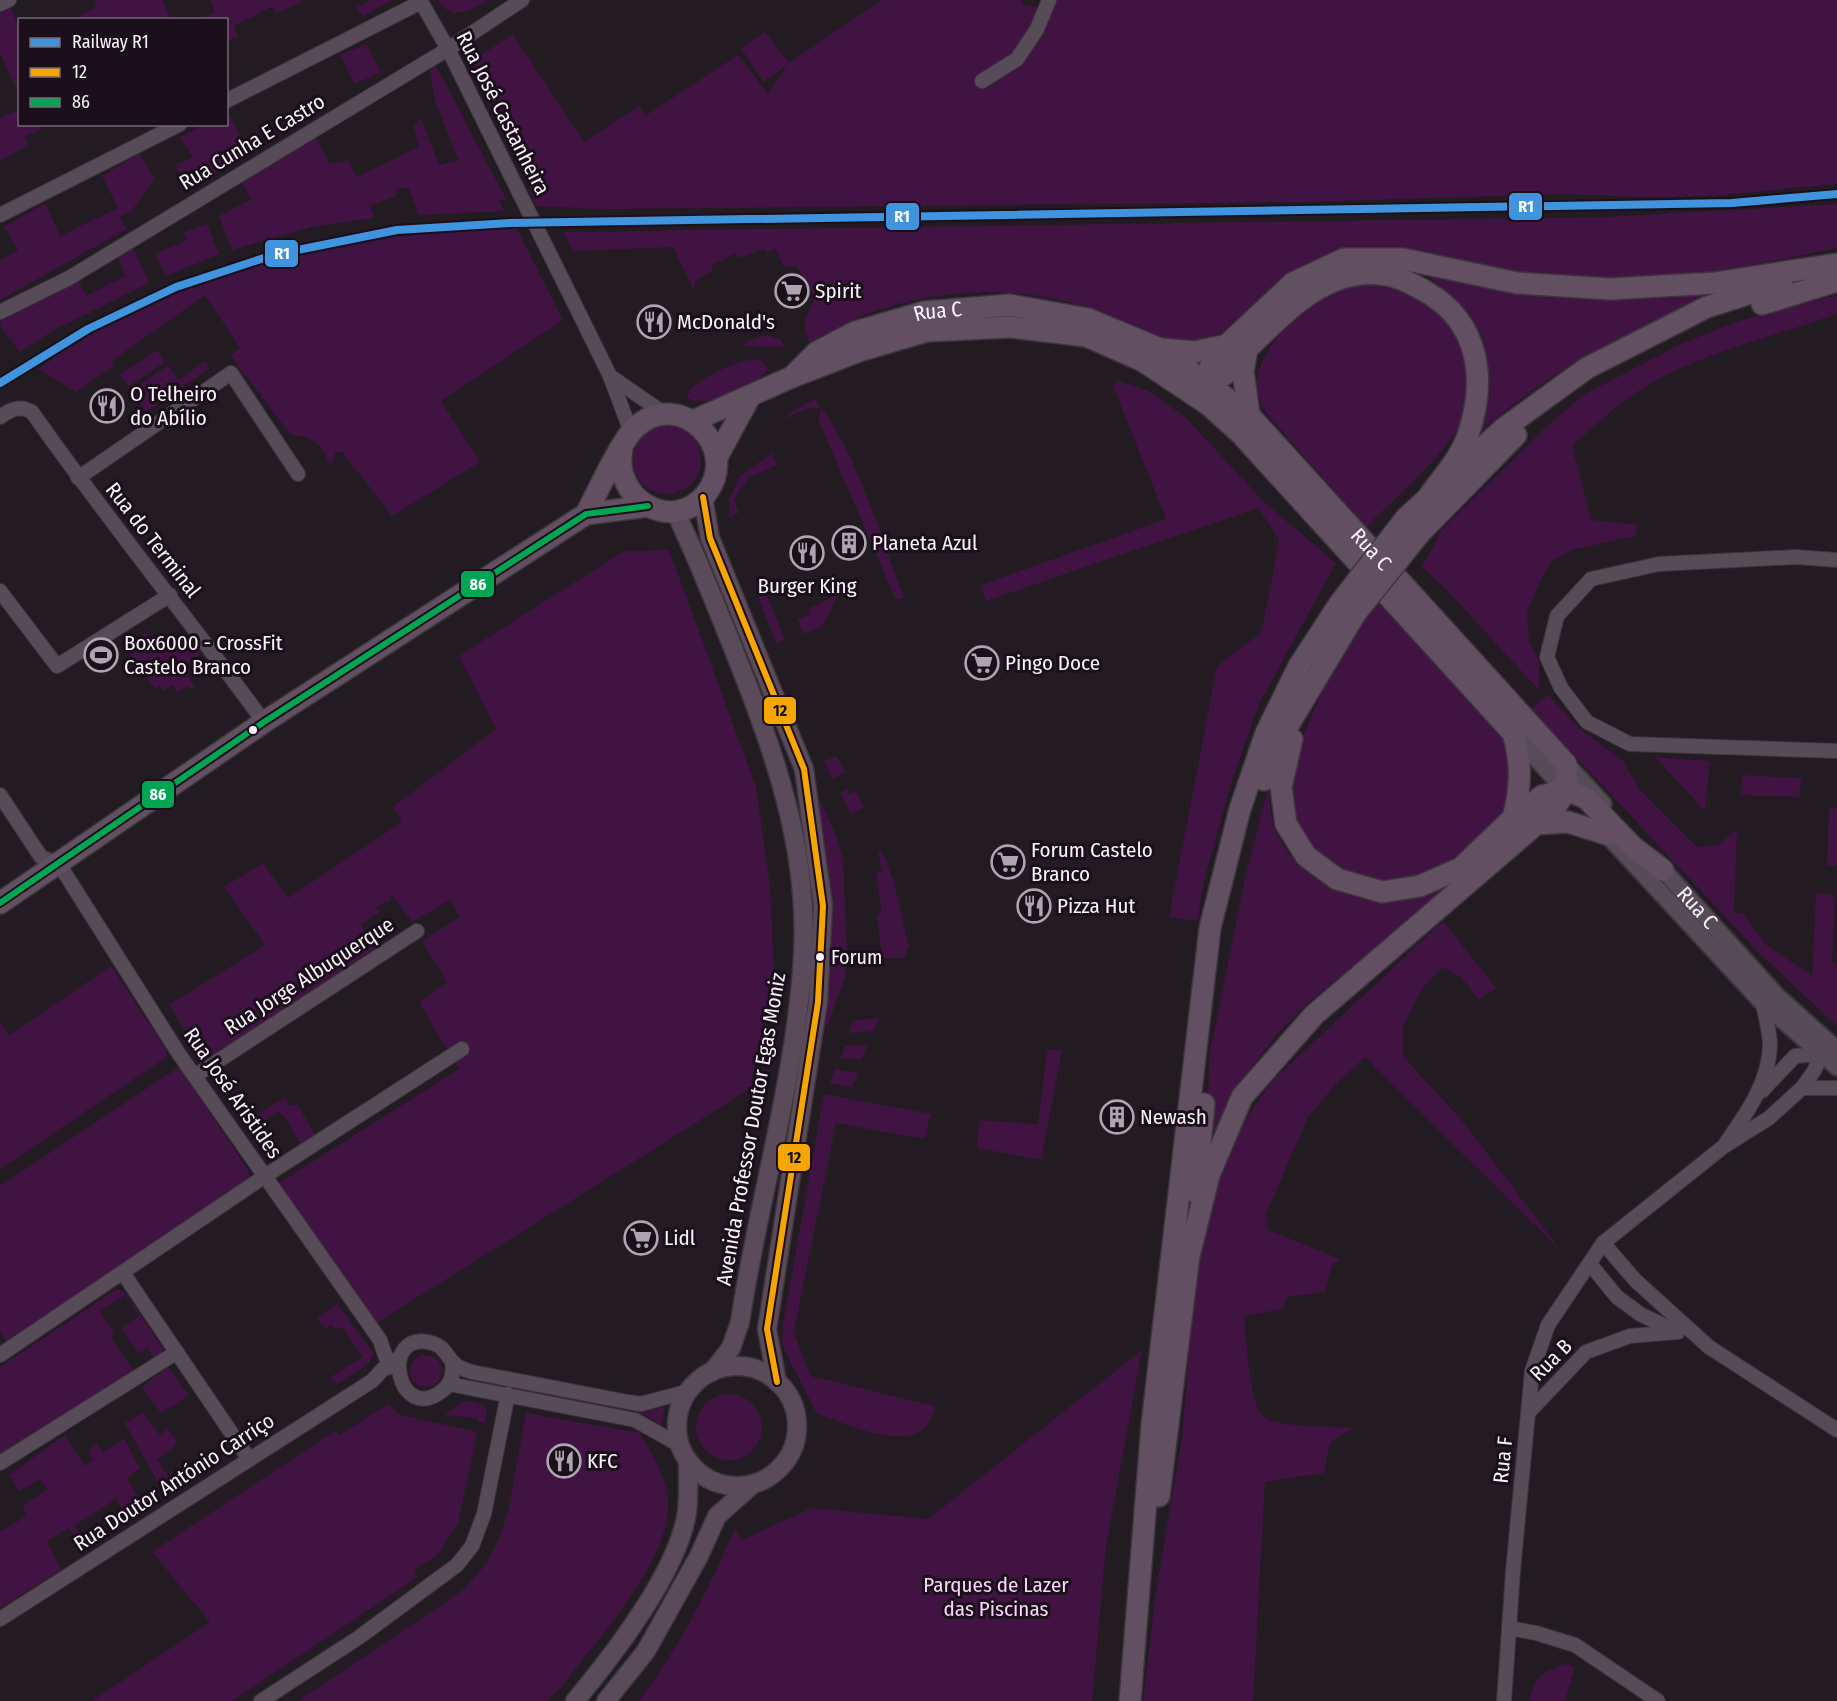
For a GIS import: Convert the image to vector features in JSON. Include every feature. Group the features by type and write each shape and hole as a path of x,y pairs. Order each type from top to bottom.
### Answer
{"main road":[{"path":"1160,349 1195,352 1237,347 1293,283 1344,259 1403,260 1516,283 1610,289 1715,283 1837,265"},
{"path":"1663,870 1632,846 1586,798 1566,790 1542,796 1513,818 1461,868 1420,886 1382,892 1337,879 1306,856 1286,824 1281,787 1290,744 1318,672 1347,609 1406,518 1503,429 1587,368 1707,308 1837,265"},
{"path":"1209,405 1206,381 1211,365 1305,296 1327,283 1351,275 1378,274 1402,278 1450,307 1465,329 1475,351 1478,385 1473,417 1466,441 1429,496"},
{"path":"1135,1657 1152,1425 1210,928 1240,809 1266,733 1299,666 1347,609 1515,436 1596,378 1714,318 1837,281"},
{"name":"Rua C","path":"792,376 817,352 855,332 935,311 1010,305 1088,319 1160,349 1249,415 1566,764"},
{"name":"Rua C","path":"693,421 749,398 792,376 859,351 927,331 1010,327 1086,336 1143,361 1209,405 1241,434 1513,733"},
{"path":"1086,336 1144,354 1178,373 1206,381"},
{"path":"1237,347 1249,415"},
{"path":"0,903 264,722 586,513 648,506 675,511 692,505 703,497 715,476 717,457 749,398"},
{"path":"586,513 626,440 645,420 664,414 682,416 693,421 711,439 717,457"},
{"path":"626,440 620,468 626,486 638,500 648,506"},
{"name":"Avenida Professor Doutor Egas Moniz","path":"703,497 710,538 791,731 804,769 823,906 818,1002 767,1329 777,1382"},
{"name":"Avenida Professor Doutor Egas Moniz","path":"675,511 694,549 769,739 786,794 799,862 803,954 796,1019 740,1322 731,1348 712,1372"},
{"path":"1130,1701 1170,1426 1222,930 1251,809 1283,734 1318,672"},
{"path":"1513,733 1520,758 1521,779 1513,818"},
{"path":"1188,1260 1209,1175 1242,1097 1314,1015 1555,808 1566,790 1566,764"},
{"path":"1537,824 1568,822 1606,834"},
{"path":"575,1701 618,1648 675,1552 687,1511 684,1453 678,1418 689,1391 712,1372 729,1367 746,1367 763,1372 777,1382 794,1407 796,1438 783,1466 769,1478 753,1485 717,1516 699,1556 646,1651 606,1701"},
{"path":"684,1453 701,1474 717,1483 734,1486 753,1485"}],"street":[{"path":"0,4 9,0"},
{"name":"Rua Cunha E Castro","path":"0,312 69,278 448,49 522,0"},
{"path":"982,81 1017,59 1037,29 1049,0"},
{"path":"228,100 420,1"},
{"name":"Rua José Castanheira","path":"420,1 448,49 610,376 626,440"},
{"path":"0,215 176,126"},
{"path":"78,478 231,373 298,474"},
{"name":"Rua José Castanheira","path":"610,376 664,414"},
{"name":"Rua do Terminal","path":"0,417 16,408 25,407 32,412 78,478 170,595 264,722"},
{"path":"1837,560 1796,557 1659,564 1591,579 1557,616 1547,657 1561,688 1587,722 1630,744 1837,751"},
{"path":"0,591 57,666 170,595"},
{"name":"Rua C","path":"1513,733 1763,1003 1828,1049"},
{"name":"Rua C","path":"1566,764 1828,1049 1837,1067"},
{"path":"0,795 41,857 59,864"},
{"name":"Rua José Aristides","path":"59,864 195,1076 380,1340 386,1358 400,1359"},
{"name":"Rua Jorge Albuquerque","path":"195,1076 417,931"},
{"path":"1756,1098 1770,1045 1763,1003"},
{"path":"0,1355 265,1176 462,1049"},
{"path":"1723,1147 1769,1118 1802,1088 1828,1049"},
{"path":"1723,1147 1774,1075 1795,1056 1828,1049"},
{"path":"1802,1088 1837,1088"},
{"name":"Rua F","path":"1504,1701 1532,1371 1548,1325 1603,1243 1723,1147"},
{"path":"1603,1243 1636,1281 1709,1347"},
{"path":"1590,1264 1617,1297 1640,1314 1709,1347 1837,1430"},
{"path":"123,1273 249,1459"},
{"name":"Rua B","path":"1529,1412 1586,1352 1630,1336 1678,1332"},
{"path":"372,1381 401,1383 413,1395 421,1397 437,1395 448,1384 453,1374 452,1362 448,1354 434,1343 417,1343 400,1359 401,1383"},
{"path":"0,1463 177,1352"},
{"name":"Rua Doutor António Carriço","path":"0,1619 372,1381 383,1369 400,1359"},
{"path":"452,1362 472,1372 641,1404 689,1391"},
{"path":"448,1384 635,1420 684,1453"},
{"path":"261,1701 367,1632 457,1566 472,1546 484,1514 508,1394"},
{"path":"1509,1628 1536,1632 1575,1645 1658,1701"}],"green space":[{"path":"94,0 162,0 171,18 83,18 78,16 97,7"},
{"path":"210,0 302,0 303,2 276,13 271,7 234,26 238,37 228,41 228,18 200,18 215,12"},
{"path":"371,0 392,0 363,16 356,7"},
{"path":"437,0 488,0 468,11 455,12 443,7"},
{"path":"881,0 1023,0 1021,4 1045,9 1049,0 1837,0 1837,184 1711,196 1641,197 1565,194 1302,202 603,209 536,206 529,189 534,182 474,65 475,59 513,34 584,142 639,106 645,116 738,55 768,94 788,64 763,82 741,48 765,32 789,63"},
{"path":"10,6 18,26 18,92 0,53 0,11"},
{"path":"367,44 381,72 355,84 340,55"},
{"path":"435,64 506,199 499,201 504,211 419,215 408,187 396,190 396,197 370,205 374,218 311,227 232,250 219,216 251,199 240,179 313,133 330,164 348,160 356,177 419,147 413,126 421,119 439,165 458,160 435,101 429,66"},
{"path":"18,110 18,126 40,126 42,129 24,137 28,145 0,161 0,117"},
{"path":"228,113 248,151 187,192 176,165 193,157 180,138 200,126 228,126"},
{"path":"139,154 155,179 133,209 119,218 127,229 0,300 0,260 18,250 4,227 45,203 60,236 118,208 102,176"},
{"path":"1837,204 1837,248 1706,275 1587,281 1349,251 1342,252 1319,259 1287,277 1252,311 1226,330 1210,337 1178,342 1153,336 1093,309 1065,301 1009,293 981,292 925,298 897,304 854,320 810,345 804,324 815,297 796,266 784,267 775,248 767,252 764,249 738,258 736,253 711,266 713,270 695,281 694,291 673,247 573,251 563,232 1606,217"},
{"path":"207,224 219,254 166,276 155,254 187,240 183,233"},
{"path":"517,229 563,320 441,401 480,462 392,516 342,452 335,453 331,468 317,444 312,440 290,434 230,355 240,348 205,295 112,361 114,366 76,392 38,369 92,335 148,306 206,282 267,263 328,248 391,238"},
{"path":"131,243 149,283 54,330 20,352 0,326 3,314 77,278 86,296 125,276 117,252"},
{"path":"1402,271 1529,293 1712,295 1648,324 1556,375 1499,416 1472,439 1485,395 1485,350 1469,318 1447,292 1428,276"},
{"path":"1363,284 1400,286 1414,293 1435,311 1447,324 1461,348 1470,389 1467,409 1450,440 1423,472 1366,527 1262,408 1257,386 1258,373 1264,359 1282,331 1295,318 1307,307 1332,292"},
{"path":"1837,295 1837,314 1738,346 1666,375 1624,401 1572,446 1591,520 1638,525 1635,536 1572,550 1551,562 1536,589 1527,613 1529,642 1539,661 1539,690 1443,586 1422,567 1441,531 1548,425 1585,394 1683,343 1739,321"},
{"path":"767,335 780,339 784,347 742,346 747,341"},
{"path":"157,350 165,362 128,387 120,375"},
{"path":"756,359 763,362 768,369 742,390 708,401 687,398 689,391 711,375 738,363"},
{"path":"205,361 210,368 146,412 131,391 168,365 179,380"},
{"path":"1117,380 1148,391 1183,415 1265,503 1336,563 1259,704 1231,783 1205,877 1197,921 1169,917 1217,666 1261,633 1279,542 1278,537 1258,508 986,601 981,585 1166,519 1113,386"},
{"path":"814,399 821,408 809,408 777,421"},
{"path":"821,408 843,442 855,467 904,598 896,600 819,422"},
{"path":"667,426 680,429 691,436 698,447 701,460 698,473 691,484 680,491 667,494 654,491 643,484 636,473 633,460 636,447 643,436 654,429"},
{"path":"772,453 777,465 749,477 734,499 739,513 729,517 729,500 740,476"},
{"path":"669,550 756,787 770,886 774,972 750,1089 373,1325 279,1183 459,1069 419,1002 447,982 422,941 460,917 450,900 412,922 392,895 390,901 376,907 379,912 361,925 377,947 213,1058 202,1057 169,1005 265,945 224,887 263,863 288,898 402,822 393,807 496,729 459,656 624,551"},
{"path":"765,591 785,640 776,643 757,593"},
{"path":"838,595 822,627 803,634 797,619 811,614 809,608"},
{"path":"1377,599 1502,738 1510,760 1511,782 1504,808 1493,826 1461,855 1443,868 1418,877 1376,882 1337,879 1306,856 1281,787 1328,678"},
{"path":"147,632 162,654 186,639 201,654 182,668 196,689 186,687 178,692 172,685 163,691 160,685 155,689 125,646"},
{"path":"1548,694 1580,729 1623,761 1639,789 1697,847 1718,845 1737,829 1734,912 1744,914 1765,944 1812,976 1816,893 1835,895 1832,961 1837,964 1837,1026 1761,955 1531,709"},
{"path":"837,756 845,773 832,779 824,761"},
{"path":"1655,757 1710,761 1705,811"},
{"path":"1742,775 1801,778 1800,797 1741,795"},
{"path":"1268,788 1273,824 1281,841 1292,857 1323,883 1361,898 1380,901 1406,899 1452,883 1322,991 1285,1026 1240,1085 1207,1153 1209,1056 1246,874"},
{"path":"847,789 849,794 856,791 864,807 851,814 840,792"},
{"path":"821,802 837,838 843,860 847,953 845,976 828,1025 823,1024 829,981 831,916 816,803"},
{"path":"1829,808 1837,808 1837,866 1827,865"},
{"path":"881,851 895,886 909,945 904,958 882,958 877,915 882,913 876,873 882,872 878,852"},
{"path":"1443,921 1496,988 1479,1000 1461,977 1442,967 1422,989 1403,1025 1403,1056 1465,1124 1561,1251 1365,1057 1335,1085 1308,1117 1266,1214 1268,1230 1340,1259 1332,1265 1325,1292 1287,1297 1284,1308 1244,1317 1252,1385 1255,1399 1263,1416 1292,1425 1354,1428 1330,1442 1324,1473 1265,1482 1253,1701 1143,1701 1155,1598 1182,1438 1202,1204 1239,1129 1272,1081"},
{"path":"111,966 167,1051 165,1058 0,1169 0,1021 9,1035"},
{"path":"879,1018 874,1031 849,1033 853,1021"},
{"path":"867,1045 862,1059 841,1058 845,1046"},
{"path":"1047,1049 1062,1051 1041,1160 977,1148 979,1120 1038,1124"},
{"path":"179,1067 248,1170 249,1177 245,1183 6,1341 0,1332 0,1186"},
{"path":"835,1069 858,1073 852,1087 830,1083"},
{"path":"824,1094 931,1114 924,1139 836,1123 794,1332 810,1376 935,1406 928,1423 917,1433 885,1436 817,1414 782,1345 783,1324"},
{"path":"285,1097 289,1106 297,1104 315,1134 300,1143 284,1116 277,1111 252,1131 245,1122"},
{"path":"117,1289 124,1292 165,1351 154,1358 147,1348 139,1354 121,1328 139,1316 125,1295 100,1311 114,1332 110,1336 134,1371 0,1459 0,1367"},
{"path":"337,1304 374,1354 369,1363 337,1384 331,1377 362,1357 343,1328 335,1329 331,1325 326,1329 316,1318"},
{"name":"Parques de Lazer das Piscinas","path":"1142,1350 1106,1546 1092,1701 639,1701 692,1618 735,1528 742,1540 812,1508 928,1519"},
{"path":"426,1355 437,1360 442,1371 437,1382 426,1387 415,1382 410,1371 415,1360"},
{"path":"168,1367 189,1395 161,1413 142,1387"},
{"path":"486,1381 621,1407 620,1410 485,1384"},
{"path":"729,1394 741,1397 752,1404 759,1415 762,1427 759,1439 752,1450 741,1457 729,1460 717,1457 706,1450 699,1439 696,1427 699,1415 706,1404 717,1397"},
{"path":"465,1401 478,1403 485,1407 487,1410 485,1423 477,1421 477,1418 444,1415"},
{"path":"388,1404 401,1415 477,1432 458,1524 437,1555 414,1570 418,1577 232,1701 92,1701 210,1622 152,1552 336,1430 340,1435"},
{"path":"665,1406 661,1425 645,1415 634,1412 635,1409 656,1409"},
{"path":"142,1413 160,1435 167,1428 177,1441 174,1447 157,1460 172,1482 197,1469 199,1477 165,1496 125,1423"},
{"path":"526,1413 640,1433 654,1457 664,1482 668,1500 667,1520 661,1541 637,1586 593,1647 547,1701 298,1701 462,1591 487,1563 501,1534 508,1511"},
{"path":"65,1435 85,1466 93,1460 88,1450 97,1444 103,1452 124,1439 140,1468 127,1479 145,1507 128,1518 116,1499 74,1526 91,1545 83,1550 69,1528 47,1541 61,1570 0,1608 0,1532 26,1516 23,1506 47,1489 40,1479 19,1491 9,1475"},
{"path":"1566,1664 1575,1667 1565,1701 1530,1701 1534,1686 1541,1676"}],"rail line":[{"name":"R1","path":"0,383 88,329 176,287 273,255 397,230 510,223 1732,203 1837,194"}],"transit line":[{"name":"12","path":"703,497 710,538 804,769 823,906 818,1002 767,1329 777,1382"},
{"name":"86","path":"0,903 264,722 586,514 648,506"}],"place":[{"name":"Spirit","path":"792,291"},
{"name":"McDonald's","path":"654,322"},
{"name":"O Telheiro do Abílio","path":"107,406"},
{"name":"Planeta Azul","path":"849,543"},
{"name":"Burger King","path":"807,553"},
{"name":"Box6000 - CrossFit Castelo Branco","path":"101,655"},
{"name":"Pingo Doce","path":"982,663"},
{"name":"Forum Castelo Branco","path":"1008,862"},
{"name":"Pizza Hut","path":"1034,906"},
{"name":"Forum","path":"820,957"},
{"name":"Newash","path":"1117,1117"},
{"name":"Lidl","path":"641,1238"},
{"name":"KFC","path":"564,1461"}]}
